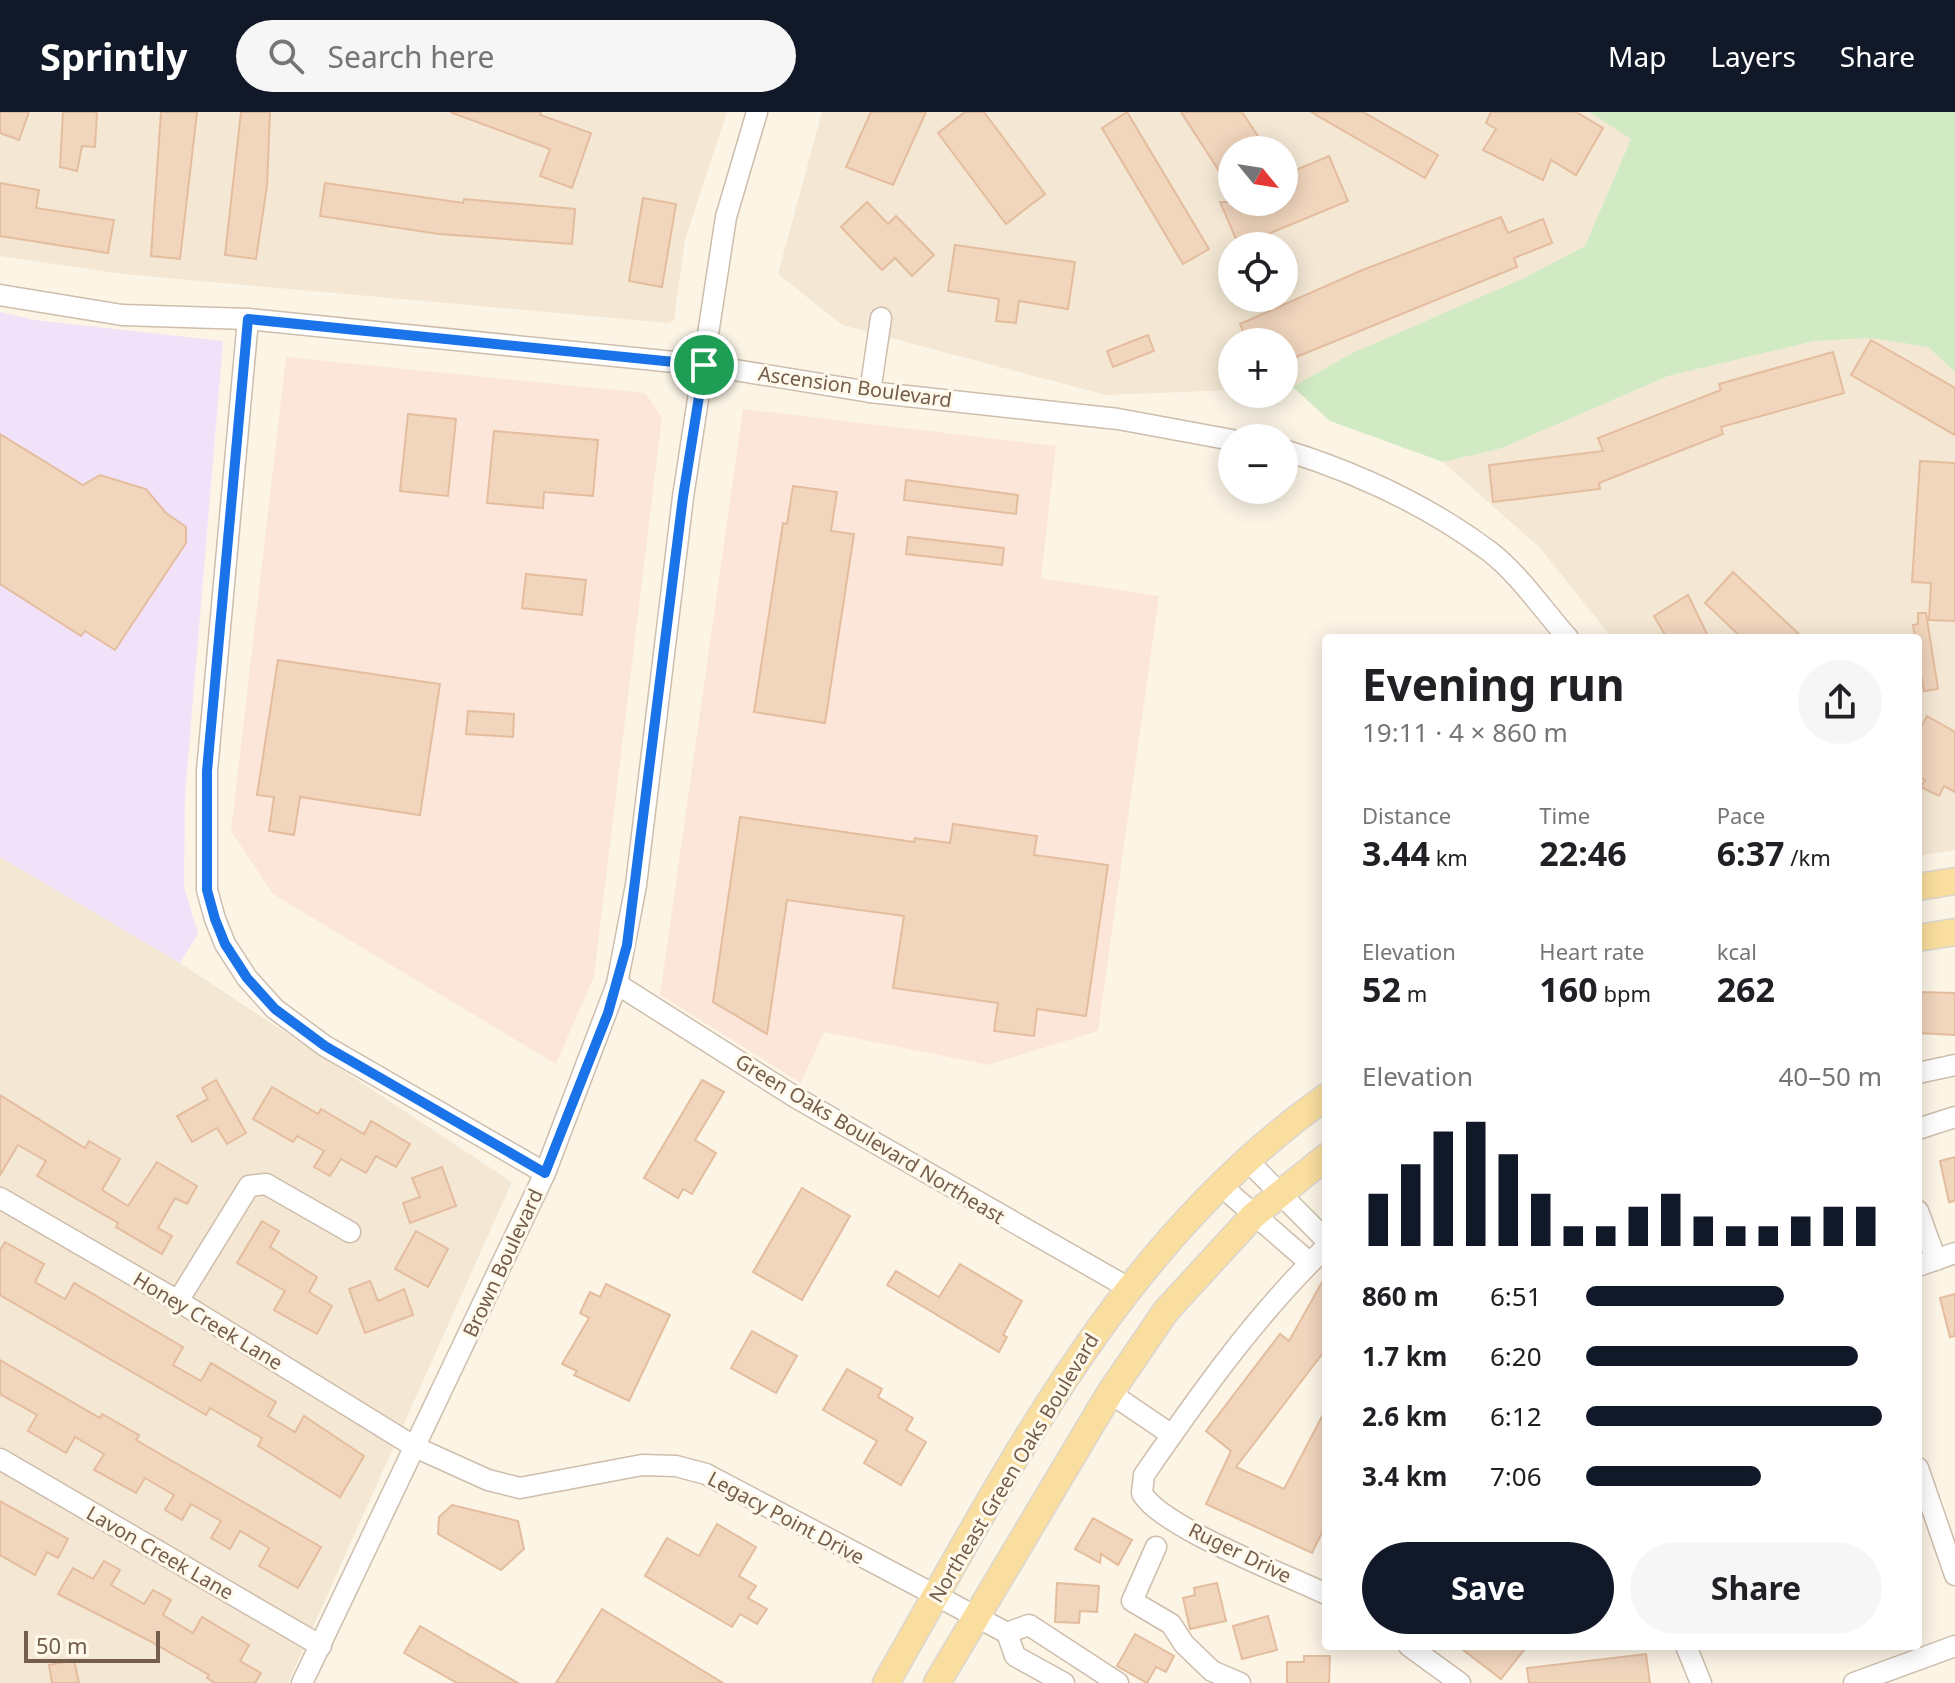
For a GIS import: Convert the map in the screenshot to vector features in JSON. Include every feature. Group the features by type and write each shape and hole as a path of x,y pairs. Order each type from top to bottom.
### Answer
{"main road":[{"path":"1922,886 1955,881"},
{"path":"1922,937 1955,932"},
{"name":"Northeast Green Oaks Boulevard","path":"886,1683 1064,1380 1127,1287 1246,1159 1322,1100"},
{"path":"937,1683 1110,1393 1166,1311 1254,1215 1322,1160"}],"street":[{"name":"Brown Boulevard","path":"302,1683 545,1173 617,984 636,885 683,497 732,189 757,112"},
{"name":"Ascension Boulevard","path":"0,295 122,315 248,319 704,365 870,392 1118,419 1218,437"},
{"path":"870,392 881,318"},
{"path":"248,319 207,771 207,890 215,919 225,944 247,978 275,1009 325,1046 545,1173"},
{"path":"1298,454 1347,469 1397,493 1490,552 1564,634"},
{"name":"Green Oaks Boulevard Northeast","path":"617,984 795,1097 1127,1287"},
{"path":"1922,1072 1955,1065"},
{"path":"1922,1128 1955,1117"},
{"path":"1246,1159 1322,1236"},
{"path":"178,1301 237,1199 249,1186 266,1184 350,1232"},
{"path":"1220,1185 1310,1263"},
{"name":"Honey Creek Lane","path":"0,1198 178,1301 415,1447"},
{"path":"1922,1222 1936,1260"},
{"path":"1110,1393 1172,1435 1247,1330 1322,1251"},
{"name":"Ruger Drive","path":"1172,1435 1144,1475 1142,1485 1146,1501 1220,1546 1322,1591"},
{"name":"Legacy Point Drive","path":"415,1447 488,1480 520,1488 642,1465 676,1466 706,1474 1007,1633 1015,1656 1064,1683"},
{"name":"Lavon Creek Lane","path":"0,1459 321,1646"},
{"path":"1922,1480 1955,1575"},
{"path":"1156,1547 1132,1601 1171,1624 1184,1644 1212,1671 1240,1683"},
{"name":"Legacy Point Drive","path":"1007,1633 1029,1625 1118,1683"},
{"path":"1854,1683 1955,1646"},
{"path":"1415,1650 1460,1683"},
{"path":"1688,1650 1701,1683"}],"shaded area":[{"path":"0,112 727,112 685,240 674,320 668,323 123,274 0,256"},
{"path":"822,112 1589,112 1631,139 1585,246 1524,278 1350,354 1298,384 1298,328 1218,328 1218,391 1106,395 842,325 778,274"},
{"path":"0,312 35,320 223,341 185,795 184,887 198,934 180,963 0,857"},
{"path":"1871,338 1928,347 1955,372 1955,850 1922,855 1922,634 1609,634 1540,548 1443,462 1502,448 1668,376 1815,341"},
{"path":"286,357 645,393 662,417 594,976 556,1064 273,894 231,831"},
{"path":"743,409 1056,446 1041,578 1159,596 1098,1031 988,1065 824,1032 801,1083 660,995"},
{"path":"0,857 180,963 512,1182 288,1683 0,1683"}],"green space":[{"path":"1589,112 1955,112 1955,372 1928,347 1871,338 1815,341 1668,376 1502,448 1443,462 1330,421 1298,392 1298,384 1350,354 1524,278 1585,246 1631,139"}],"building":[{"path":"0,112 29,112 19,140 0,133"},
{"path":"63,112 97,112 95,147 82,146 77,171 60,167"},
{"path":"161,112 197,112 180,259 151,256"},
{"path":"241,112 270,112 267,186 256,259 225,255"},
{"path":"450,112 541,112 540,115 591,133 572,188 540,176 550,149"},
{"path":"871,112 926,112 893,185 846,167"},
{"path":"965,112 984,112 1045,194 1006,224 938,133"},
{"path":"1127,112 1209,249 1183,264 1102,128"},
{"path":"1181,112 1242,112 1258,136 1218,136 1218,169"},
{"path":"1311,112 1363,112 1438,155 1425,178"},
{"path":"1491,112 1576,112 1603,128 1576,175 1551,160 1543,180 1483,150 1496,129 1486,123"},
{"path":"1329,156 1348,201 1273,232 1233,232 1226,216 1298,216 1298,169"},
{"path":"0,183 39,190 36,208 114,220 108,253 0,236"},
{"path":"325,183 463,203 464,199 575,209 572,244 439,234 320,216"},
{"path":"643,198 676,204 662,287 629,281"},
{"path":"867,202 888,224 896,216 934,255 912,276 895,258 882,270 841,227"},
{"path":"1501,217 1508,233 1543,219 1552,243 1514,258 1517,267 1298,356 1298,328 1242,328 1240,324 1267,312 1298,312 1298,298"},
{"path":"955,245 1075,262 1068,309 1019,301 1016,323 996,321 999,299 948,291"},
{"path":"1148,335 1154,351 1113,367 1107,351"},
{"path":"1871,340 1955,388 1955,435 1851,375"},
{"path":"1833,352 1844,393 1721,427 1723,434 1599,483 1600,489 1493,502 1489,465 1603,451 1598,438 1721,390 1719,384"},
{"path":"408,414 456,419 448,496 400,491"},
{"path":"494,431 598,440 593,496 544,492 543,508 487,503"},
{"path":"0,434 83,485 100,475 146,489 166,513 186,527 186,543 115,650 85,631 81,636 0,584"},
{"path":"1920,461 1955,463 1955,621 1929,620 1931,583 1912,582"},
{"path":"906,480 1018,495 1016,514 904,500"},
{"path":"793,486 837,492 831,531 854,534 825,723 754,712 783,523 787,524"},
{"path":"908,537 1004,548 1002,565 906,554"},
{"path":"1733,572 1799,634 1738,634 1705,603"},
{"path":"526,574 586,580 582,615 522,608"},
{"path":"1688,595 1707,634 1665,634 1654,616"},
{"path":"1918,613 1926,613 1938,689 1924,691 1922,634 1914,634 1913,625 1918,624"},
{"path":"278,660 440,684 420,815 300,797 294,835 269,831 274,797 257,795"},
{"path":"468,711 514,714 513,737 466,734"},
{"path":"1927,716 1955,732 1955,792 1944,786 1939,796 1922,788 1925,780 1922,778 1922,725"},
{"path":"740,817 914,842 915,838 950,843 953,824 1037,836 1034,855 1108,865 1086,1016 1037,1009 1034,1036 994,1031 998,1003 893,988 904,916 787,900 767,1034 713,1002"},
{"path":"1922,992 1955,993 1955,1035 1922,1033"},
{"path":"216,1080 246,1133 227,1144 217,1128 192,1142 177,1116 208,1099 202,1088"},
{"path":"702,1080 724,1092 695,1140 716,1153 692,1194 683,1189 678,1198 644,1178"},
{"path":"272,1087 318,1114 321,1109 364,1134 371,1121 410,1144 396,1167 376,1156 366,1173 341,1159 330,1176 314,1167 324,1151 297,1136 293,1142 253,1119"},
{"path":"0,1095 85,1148 89,1141 120,1159 102,1190 128,1206 157,1162 197,1186 187,1204 175,1198 158,1228 172,1236 162,1254 116,1227 118,1223 37,1176 46,1161 18,1145 0,1175"},
{"path":"1955,1157 1955,1201 1949,1202 1940,1161"},
{"path":"442,1167 456,1206 410,1223 403,1203 420,1197 412,1178"},
{"path":"802,1188 850,1216 802,1300 753,1272"},
{"path":"262,1221 279,1231 270,1247 317,1277 309,1292 332,1306 317,1334 274,1310 285,1291 237,1263"},
{"path":"416,1231 448,1249 428,1287 395,1269"},
{"path":"5,1242 44,1264 35,1282 65,1299 74,1283 183,1347 173,1365 201,1381 211,1363 276,1402 268,1416 295,1432 304,1416 364,1456 340,1497 258,1446 262,1438 210,1408 206,1415 0,1295 0,1250"},
{"path":"960,1264 1022,1301 1003,1335 1007,1337 999,1352 887,1285 896,1271 939,1297"},
{"path":"370,1281 378,1301 404,1289 413,1315 365,1333 349,1289"},
{"path":"1322,1282 1322,1354 1236,1467 1284,1489 1322,1417 1322,1532 1312,1553 1206,1504 1231,1451 1206,1431 1280,1334 1289,1341"},
{"path":"606,1284 670,1315 629,1401 574,1375 577,1371 562,1364 589,1318 580,1313 590,1292 600,1297"},
{"path":"1955,1294 1955,1336 1950,1337 1940,1298"},
{"path":"752,1331 797,1356 776,1393 731,1368"},
{"path":"0,1360 100,1418 102,1414 139,1435 136,1440 321,1547 298,1588 259,1566 269,1548 240,1531 230,1549 211,1538 221,1521 191,1504 182,1520 165,1510 174,1495 145,1478 136,1493 94,1470 104,1454 75,1437 66,1453 28,1431 37,1415 0,1394"},
{"path":"847,1369 882,1389 878,1397 913,1418 906,1430 926,1442 901,1485 864,1463 877,1441 823,1410"},
{"path":"0,1501 68,1539 58,1558 47,1552 35,1575 0,1555"},
{"path":"452,1505 518,1521 524,1549 501,1570 438,1534 439,1517"},
{"path":"1093,1518 1132,1540 1118,1565 1101,1554 1100,1563 1075,1549"},
{"path":"717,1524 756,1547 739,1576 756,1586 748,1598 767,1609 757,1624 740,1614 732,1627 645,1576 667,1538 699,1556"},
{"path":"104,1561 120,1570 111,1585 144,1604 153,1590 171,1600 163,1615 193,1633 202,1617 249,1645 240,1661 261,1673 255,1683 215,1683 207,1678 209,1675 148,1640 58,1594 73,1568 93,1579"},
{"path":"1057,1583 1099,1586 1097,1612 1080,1611 1079,1623 1055,1622"},
{"path":"1217,1583 1226,1621 1190,1629 1183,1598 1195,1595 1194,1588"},
{"path":"602,1609 723,1683 556,1683"},
{"path":"1268,1616 1277,1650 1242,1659 1233,1626"},
{"path":"420,1626 518,1683 457,1683 404,1653"},
{"path":"1135,1634 1174,1656 1166,1672 1156,1667 1147,1683 1117,1666"},
{"path":"1463,1650 1524,1650 1501,1679"},
{"path":"1646,1654 1650,1683 1529,1683 1527,1668"},
{"path":"1304,1656 1330,1656 1329,1683 1287,1683 1287,1662 1304,1662"},
{"path":"74,1660 79,1683 52,1683 49,1665"}],"route":[{"path":"248,319 704,365 683,497 627,945 608,1013 545,1173 325,1046 275,1009 247,978 225,944 215,919 207,890 207,771 248,319"}]}
